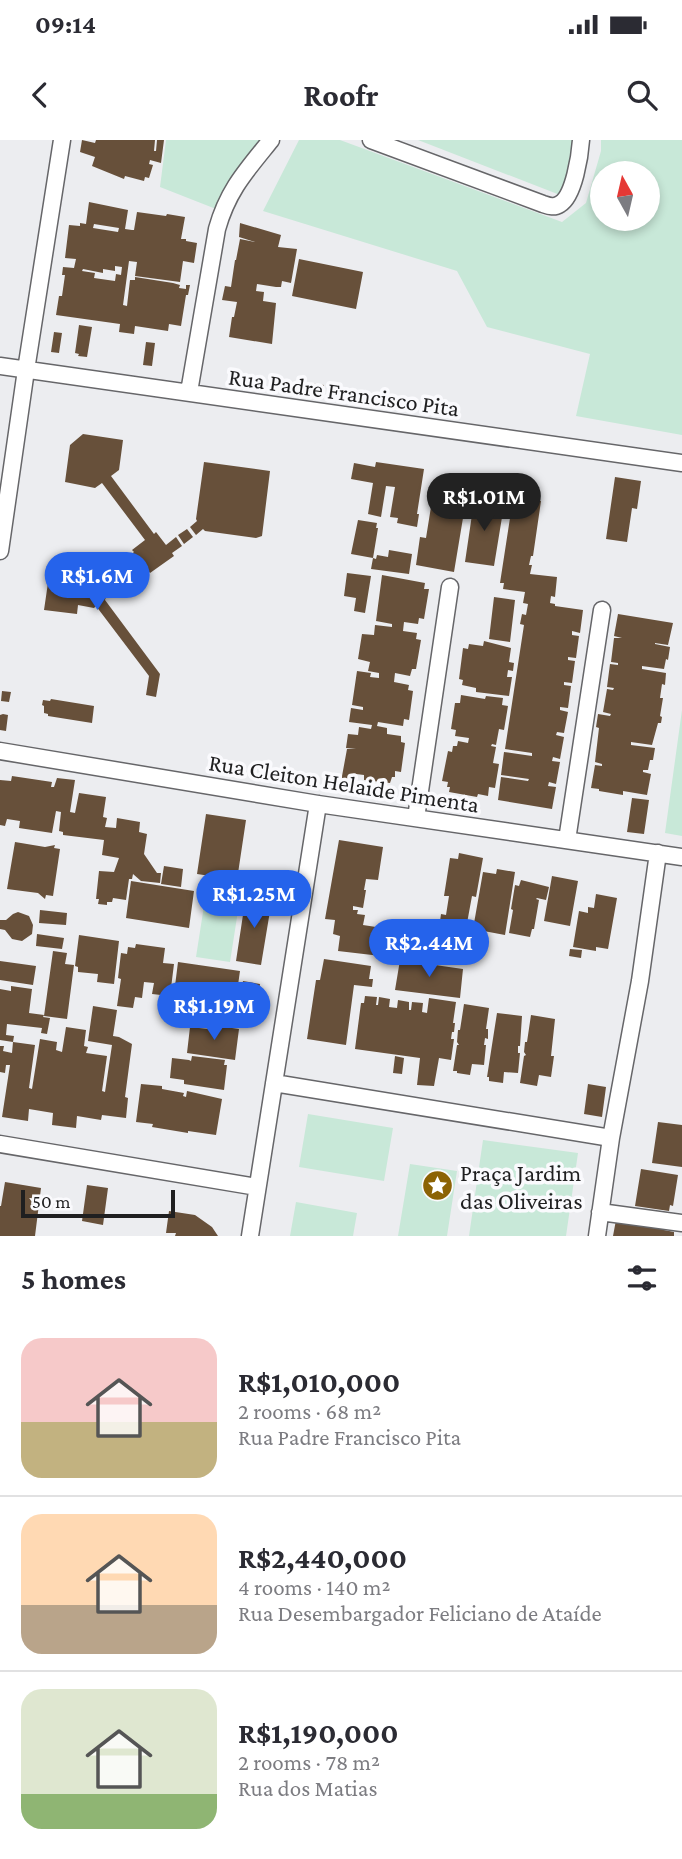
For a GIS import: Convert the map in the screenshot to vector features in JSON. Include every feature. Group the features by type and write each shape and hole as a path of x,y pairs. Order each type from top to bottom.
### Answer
{"street":[{"path":"0,551 62,140"},
{"path":"189,392 222,211 240,180 271,140"},
{"path":"372,140 550,206 559,205 569,193 580,157 581,140"},
{"name":"Rua Padre Francisco Pita","path":"0,366 682,463"},
{"path":"416,818 450,587"},
{"path":"567,840 602,610"},
{"name":"Rua Cleiton Helaide Pimenta","path":"0,751 318,804 682,857"},
{"path":"250,1236 318,804"},
{"path":"597,1236 611,1138 640,981 658,853"},
{"path":"274,1083 611,1138"},
{"path":"0,1144 257,1187"},
{"path":"600,1212 682,1223"}],"green space":[{"path":"166,140 267,140 216,209 160,187"},
{"path":"299,140 340,140 562,222 586,203 590,189 590,231 660,231 660,161 598,161 601,140 682,140 682,435 576,416 590,354 487,327 457,271 263,211"},
{"path":"418,140 577,140 578,146 560,195"},
{"path":"682,710 682,836 665,833"},
{"path":"206,893 240,898 230,962 196,957"},
{"path":"308,1114 393,1128 384,1181 299,1167"},
{"path":"483,1140 578,1153 566,1236 469,1236"},
{"path":"410,1164 457,1171 447,1236 398,1236"},
{"path":"296,1202 357,1213 353,1236 290,1236"}],"building":[{"path":"82,140 95,143 96,140 155,140 156,151 157,140 164,140 161,163 150,160 149,164 153,165 149,178 145,177 144,181 125,176 124,179 92,166 95,157 80,152"},
{"path":"89,202 128,210 125,229 134,230 137,212 185,217 181,239 197,243 194,263 183,261 180,282 135,276 137,262 129,261 123,305 127,306 130,280 135,280 135,277 173,283 180,285 179,288 186,289 186,285 190,285 181,326 169,324 168,331 135,326 134,334 119,332 120,324 56,315 59,296 62,296 65,275 62,275 63,267 74,268 76,259 65,258 69,225 86,224","holes":["94,224 119,228 118,232 93,228","115,266 122,267 121,275 116,274 115,281 94,278 95,273 82,271 103,273 103,269 115,271"]},
{"path":"240,223 281,235 278,247 297,249 291,283 282,281 281,287 257,284 256,291 264,292 263,301 276,303 272,344 229,337 237,302 222,300 225,286 231,287 240,239 255,242 239,237"},
{"path":"299,259 363,272 356,309 292,296"},
{"path":"79,325 92,327 87,357 75,353"},
{"path":"54,332 62,333 59,353 51,352"},
{"path":"146,342 155,343 152,366 143,365"},
{"path":"309,383 324,385 323,391 308,389"},
{"path":"83,434 123,440 119,470 111,476 154,534 156,532 166,545 176,537 182,546 172,553 174,556 150,573 140,561 131,567 126,559 134,552 132,550 145,540 102,483 95,488 65,482 70,445"},
{"path":"204,462 270,471 262,536 256,538 203,529 196,535 190,527 197,521"},
{"path":"376,462 424,469 417,527 397,523 398,518 390,517 395,487 386,486 381,517 368,514 373,483 351,479 354,463 375,467"},
{"path":"615,477 641,481 637,509 632,508 627,542 606,539"},
{"path":"435,482 468,488 454,572 416,565 420,537 426,538"},
{"path":"508,496 541,501 533,556 529,565 532,565 530,574 557,577 555,597 551,596 550,603 583,610 580,633 572,631 572,635 579,636 576,658 568,657 568,660 575,661 572,683 564,682 564,685 571,686 568,708 560,707 560,710 568,712 564,733 557,732 556,735 564,737 560,759 553,757 552,761 560,762 556,784 549,782 548,786 556,787 552,809 498,800 501,777 529,779 501,775 504,752 532,756 532,753 505,749 524,625 520,624 522,614 526,615 528,604 523,603 525,592 503,589 504,583 500,583 510,518 505,518"},
{"path":"474,501 504,505 494,566 465,562"},
{"path":"358,520 377,523 373,558 351,554"},
{"path":"187,529 193,537 184,544 178,535"},
{"path":"389,550 412,554 409,574 371,569 373,558 376,559 377,555 388,557"},
{"path":"123,560 129,569 119,576 113,568"},
{"path":"110,570 117,578 107,585 109,587 105,600 160,674 156,697 146,695 149,676 96,606 94,608 78,605 77,614 44,610 49,576 75,580 77,572 101,576"},
{"path":"347,573 371,576 365,613 354,611 356,598 344,596"},
{"path":"382,575 425,583 424,589 429,589 424,619 419,618 418,624 404,622 403,631 417,633 416,639 421,640 416,669 412,669 410,676 395,673 394,682 409,685 408,690 413,691 409,720 404,719 403,726 378,722 377,726 387,728 387,734 401,736 401,742 405,743 401,772 395,771 395,777 392,777 390,783 364,780 364,775 356,774 354,790 340,787 347,749 356,749 346,748 348,734 358,735 359,727 371,729 372,725 349,722 351,708 363,710 363,707 352,705 357,671 371,673 370,677 379,678 379,673 368,671 370,662 358,659 362,634 374,635 375,625 392,627 392,624 376,621"},
{"path":"494,597 515,600 510,642 489,639"},
{"path":"618,614 673,623 668,645 655,643 670,647 664,669 642,666 642,669 666,673 660,698 663,698 661,723 658,723 652,745 631,742 631,745 655,748 648,770 643,770 651,774 647,795 623,791 623,795 591,788 595,765 602,766 595,762 598,714 611,714 603,712 607,689 614,688 607,687 610,664 618,665 611,662 614,638 622,638 614,636"},
{"path":"484,641 511,648 509,662 514,663 513,671 508,670 507,677 512,677 509,696 476,692 476,688 462,685 463,680 459,679 463,648 468,649 469,644 483,646"},
{"path":"2,691 11,692 9,702 1,701"},
{"path":"461,695 485,699 486,696 503,698 502,705 508,706 504,730 499,729 496,745 491,746 496,747 493,763 499,764 495,788 489,787 488,796 478,794 477,797 449,792 448,782 442,781 448,751 452,752 458,741 468,743 469,738 455,736 456,730 451,729 455,703 460,703"},
{"path":"43,700 94,706 92,723 48,716 42,705"},
{"path":"0,715 8,715 6,731 0,730"},
{"path":"12,776 52,782 51,787 54,787 57,778 75,780 70,812 75,813 79,793 106,797 103,817 107,818 105,827 116,828 117,818 140,822 139,832 147,834 144,854 157,873 161,873 160,883 141,881 133,874 132,879 129,879 126,900 113,898 107,905 98,904 99,899 96,899 99,871 114,872 119,858 102,855 104,840 63,835 63,832 59,831 61,812 56,811 52,833 19,828 20,821 7,819 5,826 0,825 0,780 11,781"},
{"path":"632,798 649,800 644,834 627,832"},
{"path":"206,814 246,820 237,880 197,874"},
{"path":"339,840 383,847 378,880 366,879 363,908 353,906 353,910 358,910 357,914 365,915 363,925 402,931 398,958 338,951 340,936 333,934 335,920 325,919"},
{"path":"15,842 45,847 55,845 54,848 60,849 53,896 46,895 45,899 38,893 7,889"},
{"path":"459,853 483,858 476,897 472,896 465,934 439,929 441,914 446,915 449,896 444,896 450,858 458,859"},
{"path":"164,866 183,869 181,887 161,884"},
{"path":"497,869 515,872 505,935 473,929 483,872 496,874"},
{"path":"552,876 578,881 570,926 544,921"},
{"path":"521,880 549,887 546,900 536,899 539,900 530,937 509,933 515,885 519,886"},
{"path":"131,881 194,891 189,928 126,918"},
{"path":"596,894 617,898 608,949 596,947 596,951 573,947 579,911 588,913 588,907 594,908"},
{"path":"246,895 272,899 261,965 236,961"},
{"path":"40,910 67,913 66,925 39,923"},
{"path":"18,912 29,916 33,925 32,934 22,941 12,939 5,930 0,929 0,920 6,920"},
{"path":"409,932 436,936 433,954 407,948"},
{"path":"37,934 64,938 62,949 36,946"},
{"path":"79,935 119,941 114,984 97,982 98,974 78,972 78,967 75,966"},
{"path":"136,944 165,948 163,963 174,964 170,996 152,994 154,983 144,982 142,998 135,997 133,1008 117,1006 121,953 127,954 128,947 135,948"},
{"path":"570,949 582,950 581,958 569,956"},
{"path":"53,951 67,953 65,964 74,965 67,1019 44,1016"},
{"path":"324,959 371,966 369,979 373,979 372,987 354,985 346,1045 307,1039 316,980 320,980"},
{"path":"400,960 463,969 460,998 395,990"},
{"path":"0,961 36,966 33,985 0,980"},
{"path":"178,962 240,971 237,992 231,991 231,995 175,986"},
{"path":"243,981 260,984 257,1003 240,1000"},
{"path":"11,986 32,989 29,1013 50,1018 47,1034 41,1033 42,1028 7,1024 6,1035 14,1036 13,1042 0,1040 0,989 11,991"},
{"path":"365,996 377,997 376,1005 379,997 390,999 389,1007 397,1008 398,1000 409,1002 409,1010 412,1002 423,1003 422,1012 427,1013 429,998 456,1002 451,1060 439,1058 434,1086 417,1085 420,1058 355,1049 361,1003 364,1003"},
{"path":"464,1004 489,1008 484,1065 472,1064 470,1075 453,1071"},
{"path":"93,1006 117,1010 113,1036 132,1044 125,1097 128,1098 126,1118 102,1115 101,1120 77,1116 76,1128 52,1125 53,1113 29,1109 28,1121 2,1117 10,1065 6,1065 5,1073 0,1072 0,1046 4,1046 3,1051 12,1053 13,1042 35,1045 29,1088 32,1089 40,1039 57,1042 56,1050 62,1052 66,1027 86,1030 86,1053 107,1056 102,1091 105,1092 112,1045 88,1041"},
{"path":"497,1013 522,1016 518,1073 504,1072 503,1083 489,1081 487,1077"},
{"path":"531,1015 555,1019 551,1077 539,1075 537,1086 520,1083"},
{"path":"218,1026 239,1029 235,1060 187,1053 190,1027 217,1030"},
{"path":"192,1056 225,1060 224,1065 227,1065 224,1090 184,1084 184,1080 170,1078 172,1058 191,1061"},
{"path":"395,1056 404,1058 402,1074 393,1073"},
{"path":"141,1084 162,1086 162,1089 184,1093 183,1096 186,1097 187,1091 222,1099 216,1135 188,1133 136,1122"},
{"path":"588,1084 606,1087 602,1117 584,1114"},
{"path":"658,1122 682,1125 682,1167 652,1163"},
{"path":"641,1169 678,1175 673,1206 670,1205 669,1211 635,1206"},
{"path":"5,1182 41,1188 35,1236 0,1236 0,1206"},
{"path":"87,1185 108,1188 103,1225 82,1221"},
{"path":"169,1211 195,1215 212,1227 218,1236 175,1236 176,1233 166,1233"},
{"path":"616,1220 665,1226 664,1230 674,1232 674,1236 613,1236"}],"place":[{"name":"Praça Jardim das Oliveiras","path":"437,1186"}]}
